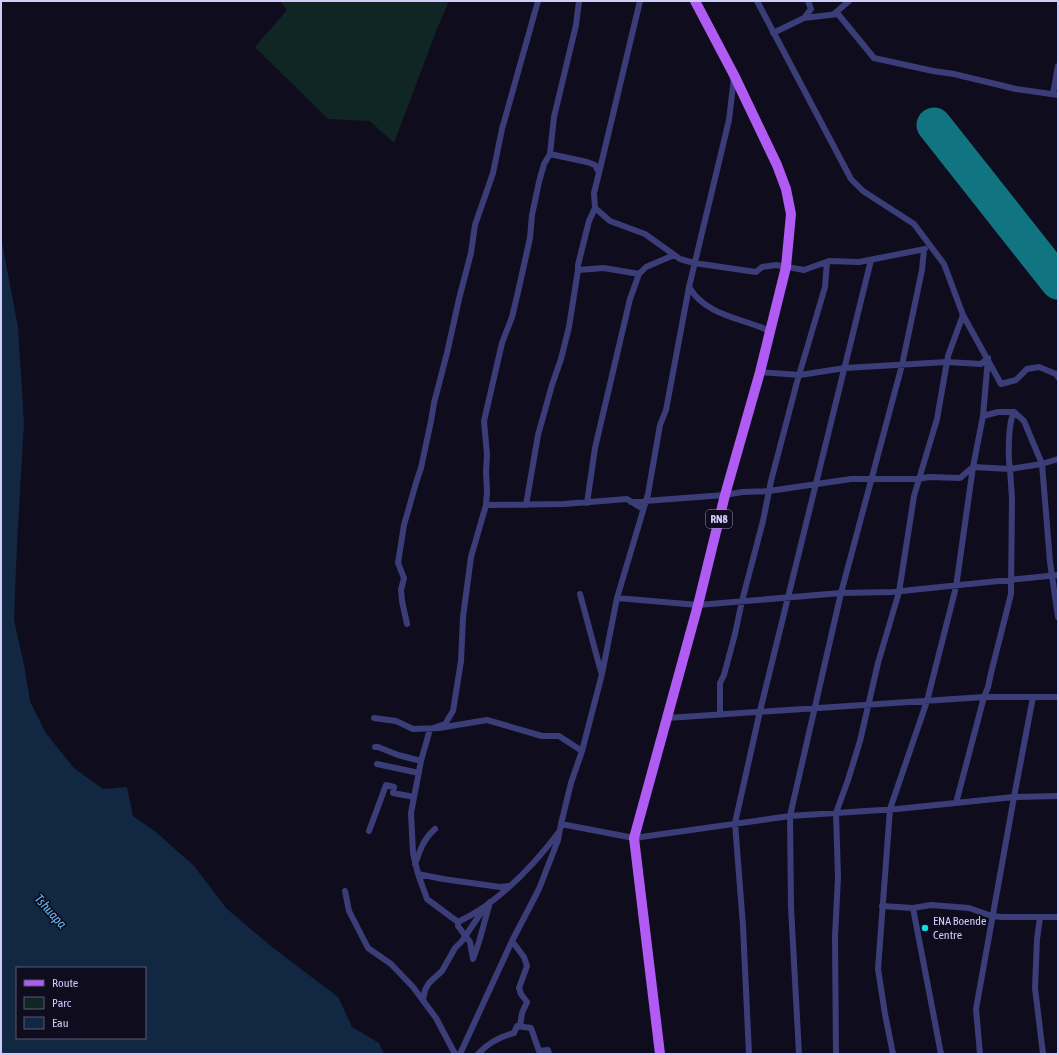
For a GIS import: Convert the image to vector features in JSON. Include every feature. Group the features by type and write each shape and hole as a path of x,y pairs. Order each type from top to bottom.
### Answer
{"main road":[{"name":"RN8","path":"660,1054 634,838 698,605 725,495 760,372 786,268 791,214 786,189 776,165 734,75 695,1"}],"street":[{"path":"407,624 401,590 404,578 398,563 404,525 421,468 434,403 447,353 458,299 471,253 476,221 493,173 502,130 538,1"},
{"path":"430,729 445,724 452,711 461,661 463,617 471,557 486,505 487,456 484,421 502,343 512,317 518,292 530,238 532,215 539,182 544,164 550,154 554,117 576,25 579,1"},
{"path":"526,505 538,435 561,359 578,265 589,221 595,208 594,193 640,1"},
{"path":"757,1 851,179 863,191 914,224 944,264 963,315 1001,384 1016,380 1027,369 1039,367 1056,374 1058,377"},
{"path":"804,18 811,10 808,1"},
{"path":"834,14 849,1"},
{"path":"773,33 804,18 838,14 874,58 954,74 1016,89 1056,94 1058,66"},
{"path":"460,1054 512,941 539,889 558,840 571,783 582,751 602,674 617,598 646,500 660,425 666,410 694,263 730,120 734,75"},
{"path":"550,154 595,165 599,173"},
{"path":"595,208 610,221 645,234 680,259 694,263 756,272 762,267 776,265 804,270 827,262 859,262 924,250 930,246"},
{"path":"799,1054 791,907 790,816 841,593 902,366 922,270 924,250"},
{"path":"587,503 595,448 630,299 639,274 646,267 674,255"},
{"path":"749,1054 743,926 735,823 760,711 872,260"},
{"path":"720,715 720,683 724,675 735,634 769,491 825,287 827,262"},
{"path":"578,270 604,268 639,274"},
{"path":"689,287 693,295 704,305 719,313 758,326 770,332"},
{"path":"836,1054 835,937 838,877 836,812 858,747 878,663 899,592 914,496 918,479 938,419 947,362 963,315"},
{"path":"760,372 800,375 845,368 902,366 947,362 981,364 988,358"},
{"path":"893,1054 878,969 890,809 928,700 956,586 973,467 983,416 988,358"},
{"path":"983,416 998,412 1014,412 1024,421 1042,464 1046,523 1055,575 1058,617"},
{"path":"956,803 1012,594 1012,498 1010,435 1011,422 1014,412"},
{"path":"631,502 769,491 851,480 918,479 929,477 960,478 973,467 1010,469 1042,464 1058,459"},
{"path":"486,505 587,503 627,500 643,508"},
{"path":"617,598 698,605 841,593 899,592 1055,575"},
{"path":"580,594 602,674"},
{"path":"667,718 928,700 984,697 1058,697"},
{"path":"980,1054 976,1009 1014,797 1034,697"},
{"path":"374,718 396,721 413,729 430,729 487,720 542,736 559,736 582,751"},
{"path":"430,729 421,761 411,823 415,864 426,899 458,922 458,926 466,936 471,946 473,959 479,942 488,904"},
{"path":"375,748 378,747 398,756 421,761"},
{"path":"377,764 419,773"},
{"path":"370,832 386,785 394,787 393,793 414,797"},
{"path":"561,824 634,838 790,816 890,809 1014,797 1058,796"},
{"path":"415,864 423,842 434,829"},
{"path":"458,922 473,915 510,886 540,856 559,832"},
{"path":"418,874 500,887 510,886"},
{"path":"345,891 348,911 368,948 390,964 413,988 436,1018 455,1054"},
{"path":"422,1000 429,983 442,971 455,948 466,936 488,904"},
{"path":"882,906 913,908 931,905 969,908 1002,918 1058,918"},
{"path":"913,908 941,1054"},
{"path":"1040,918 1037,939 1035,988 1043,1054"},
{"path":"512,941 524,957 527,966 519,988 521,994 527,1002 522,1013 520,1026"},
{"path":"478,1054 485,1046 502,1036 514,1033 517,1026 532,1028 539,1051 548,1050 549,1054"}],"green space":[{"path":"280,1 449,1 394,143 370,121 328,119 255,47 287,10"}],"water":[{"name":"Tshuapa","path":"1,238 18,327 24,423 14,620 30,701 45,732 74,768 103,789 127,787 133,816 156,832 194,866 227,909 272,947 338,997 352,1027 379,1043 384,1054 1,1054"}],"runway":[{"path":"934,125 1058,282"}],"place":[{"name":"ENA Boende Centre","path":"925,928"}]}
